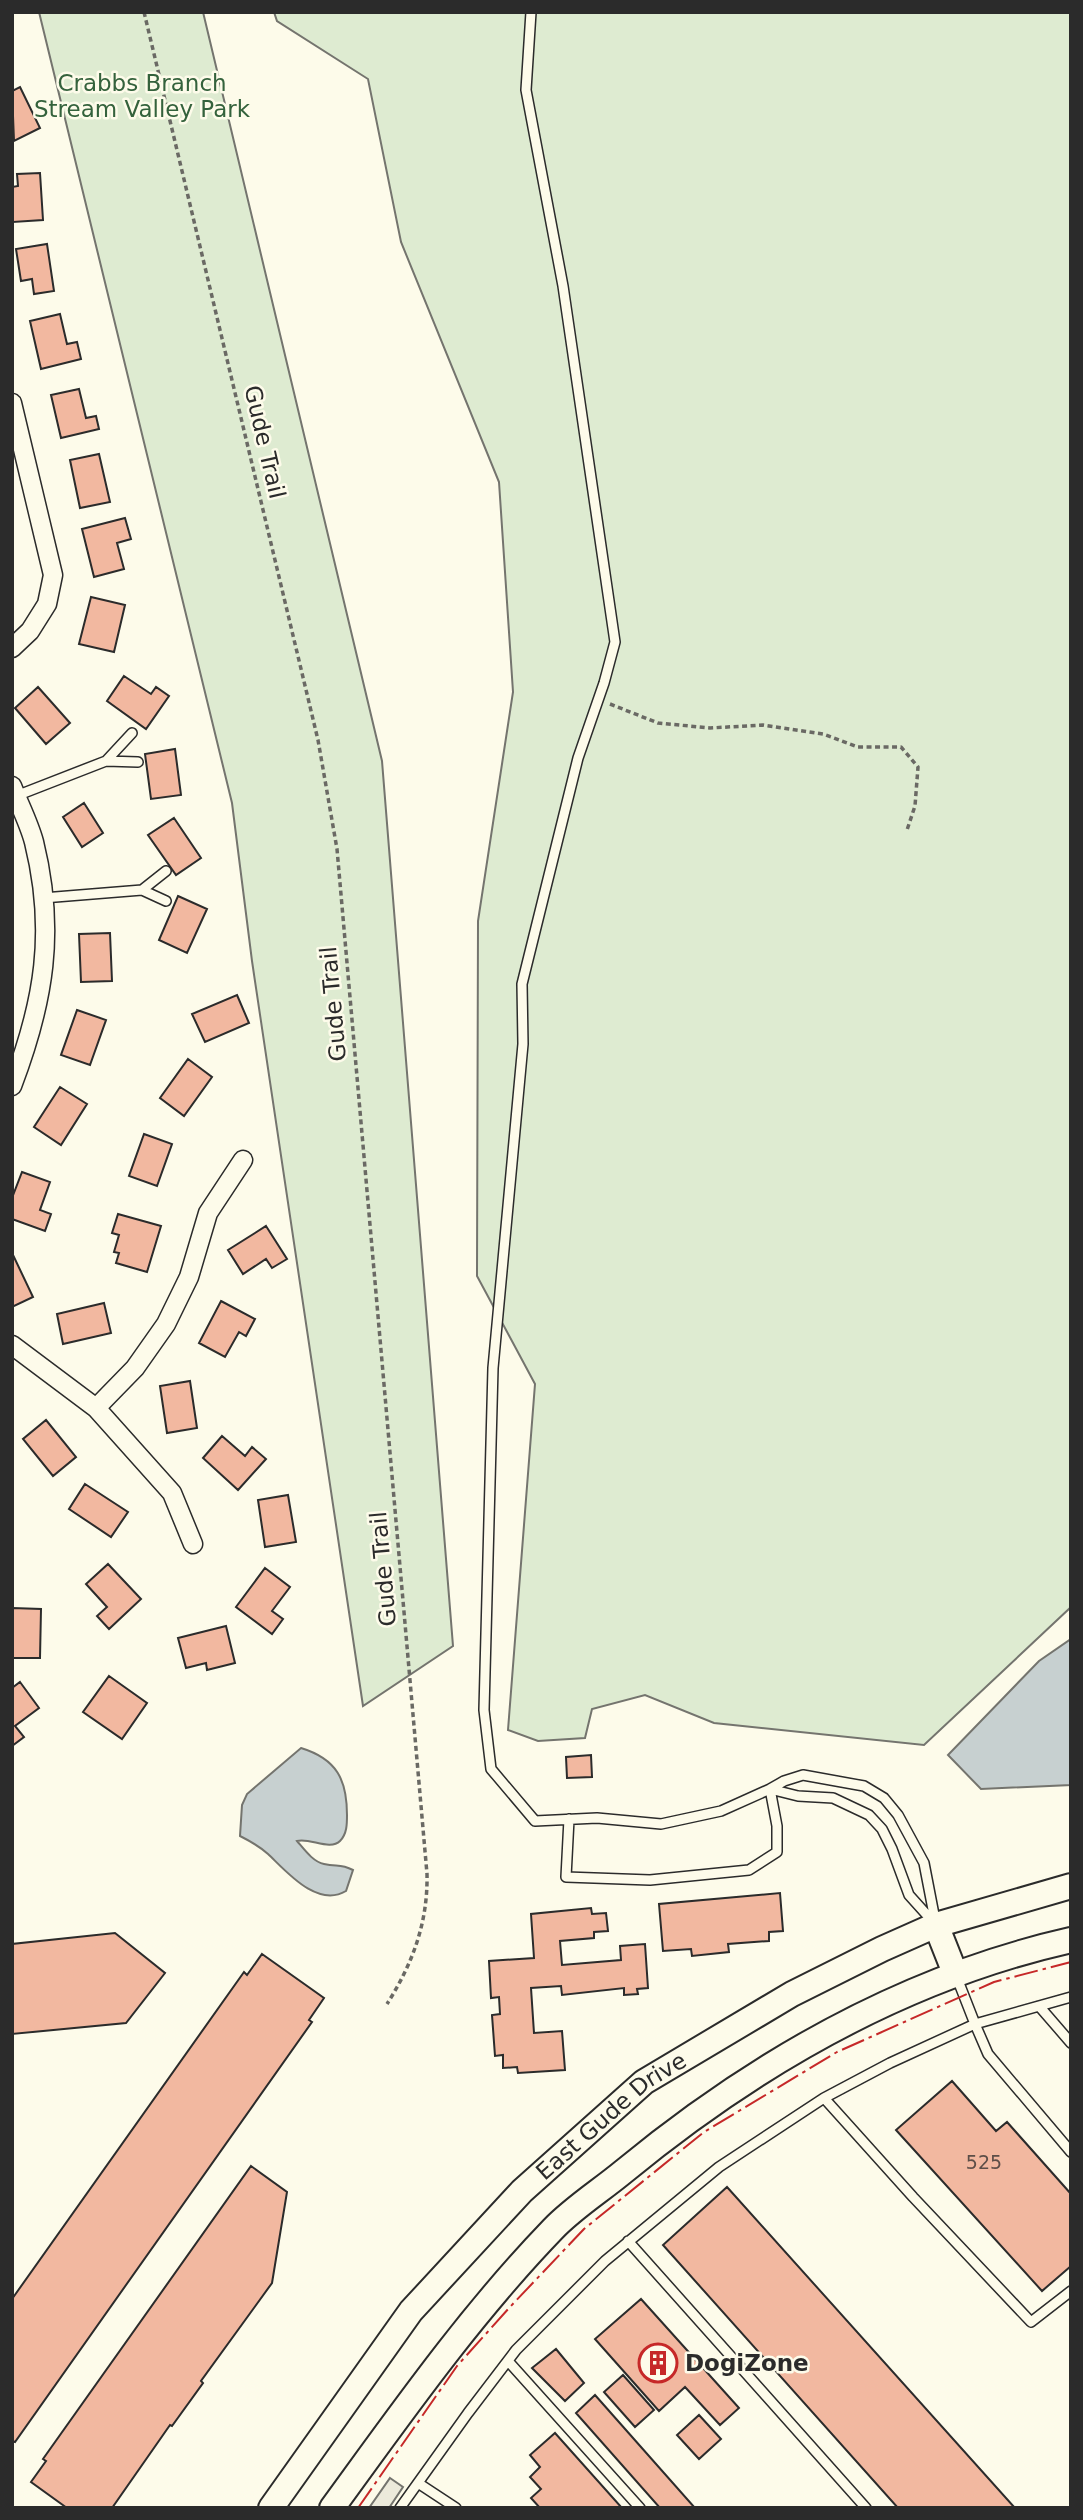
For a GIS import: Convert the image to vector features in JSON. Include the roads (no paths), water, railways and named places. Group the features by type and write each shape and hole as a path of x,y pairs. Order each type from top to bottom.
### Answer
{"main road":[{"name":"East Gude Drive","path":"271,2508 411,2311 522,2191 644,2082 792,1994 870,1955 936,1925 1071,1886"},
{"path":"936,1925 955,1973"},
{"path":"332,2508 452,2344 554,2228 688,2121 777,2062 868,2011 955,1973 1071,1940"}],"street":[{"path":"12,403 52,575 47,604 30,631 12,648"},
{"path":"12,1086 29,1042 41,995 46,934 33,840 14,791"},
{"path":"96,1408 135,1368 166,1324 189,1277 208,1213 243,1160"},
{"path":"12,1345 96,1408 172,1493 193,1544"}],"lane":[{"path":"531,12 526,90 564,286 615,642 578,758 522,984 523,1044 493,1368 485,1697 491,1769 535,1821 597,1818 661,1824 721,1811 803,1774 864,1786 884,1798 898,1815 924,1863 936,1925"},
{"path":"106,761 132,733"},
{"path":"14,791 106,761 138,762"},
{"path":"142,890 166,870"},
{"path":"43,898 142,890 166,901"},
{"path":"569,1819 566,1877 650,1880 749,1870 777,1853 777,1826 770,1789"},
{"path":"770,1789 798,1796 833,1797 869,1815 892,1849 909,1895 936,1925"},
{"path":"955,1973 988,2054 1071,2152"},
{"path":"400,2508 508,2361 605,2260 719,2166 824,2098 890,2063 975,2024 1071,1997"},
{"path":"1039,2006 1071,2043"},
{"path":"824,2098 1031,2322 1071,2291"},
{"path":"628,2241 866,2508"},
{"path":"508,2361 640,2508"},
{"path":"418,2483 456,2508"}],"place":[{"name":"DogiZone","path":"658,2363"}],"park label":[{"name":"Crabbs Branch Stream Valley Park","path":"142,96"}]}
